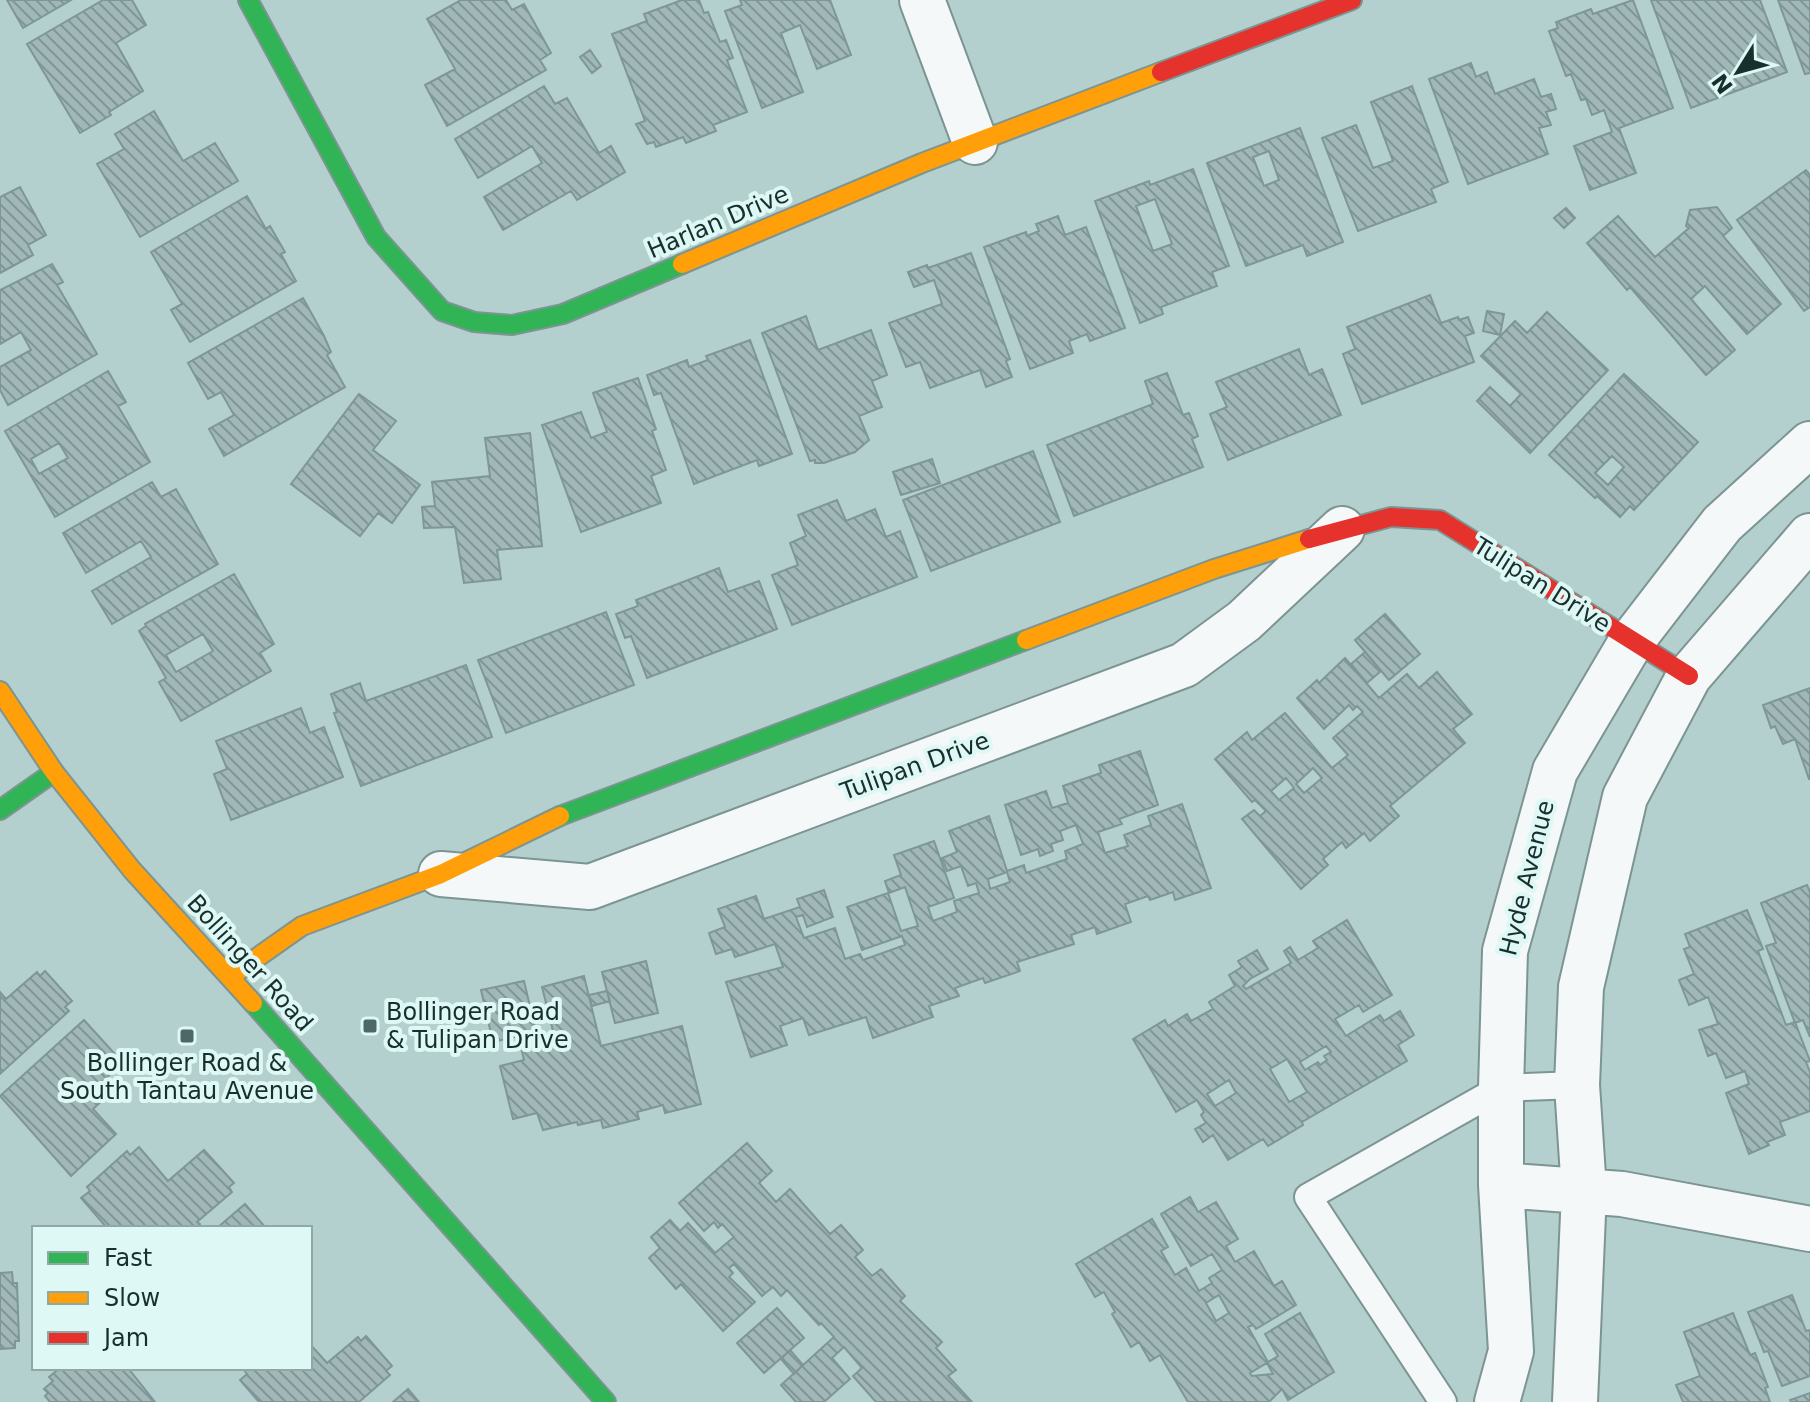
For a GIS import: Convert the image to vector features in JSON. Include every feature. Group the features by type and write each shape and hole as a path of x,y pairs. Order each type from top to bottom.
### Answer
{"street":[{"name":"Harlan Drive","path":"248,0 376,237 442,311 474,322 512,325 563,314 975,142 1352,0"},
{"path":"922,0 975,142"},
{"name":"Hyde Avenue","path":"1497,1402 1511,1351 1501,1185 1505,951 1555,771 1631,642 1722,524 1810,444"},
{"name":"Tulipan Drive","path":"231,976 302,926 441,874 581,807 1214,569 1391,517 1440,520 1689,676"},
{"name":"Tulipan Drive","path":"441,874 590,887 1184,665 1244,621 1342,529"},
{"path":"1575,1402 1584,1191 1577,1085 1581,987 1625,797 1689,676 1810,536"},
{"name":"Bollinger Road","path":"0,691 54,772 132,870 231,976 606,1402"},
{"path":"0,810 54,772"},
{"path":"1501,1185 1622,1194 1810,1229"}],"lane":[{"path":"1443,1402 1308,1197 1501,1088 1577,1085"}],"building":[{"path":"7,0 71,0 23,28"},
{"path":"103,0 132,0 146,25 116,43 143,91 80,133 27,44"},
{"path":"461,0 506,0 512,10 524,4 551,53 540,60 546,70 447,126 425,85 455,69 427,19"},
{"path":"682,0 699,0 704,13 708,12 720,42 726,40 733,58 727,60 747,112 713,125 716,131 686,143 683,137 656,147 654,142 647,144 636,124 645,121 612,34 647,21 644,14"},
{"path":"740,0 830,0 851,55 817,69 800,25 781,33 803,92 762,108 725,11 742,5"},
{"path":"1633,0 1673,108 1619,128 1636,173 1590,190 1574,146 1612,132 1604,110 1592,115 1586,99 1581,100 1571,74 1566,76 1549,31 1558,28 1556,22 1591,9 1593,14"},
{"path":"1651,0 1760,0 1787,72 1691,108"},
{"path":"1778,0 1810,0 1810,73 1805,74"},
{"path":"590,50 601,66 592,73 580,57"},
{"path":"1471,63 1476,77 1487,72 1495,94 1534,79 1541,97 1551,94 1556,109 1546,112 1551,125 1539,128 1548,154 1468,184 1429,79"},
{"path":"544,86 555,104 567,98 599,153 611,146 625,172 577,200 571,191 503,230 484,197 542,163 532,146 478,178 455,139"},
{"path":"1412,86 1448,182 1431,189 1436,202 1358,231 1322,138 1356,125 1373,168 1393,161 1371,102"},
{"path":"154,111 183,161 215,143 238,181 140,237 97,164 124,149 115,134"},
{"path":"1300,128 1343,242 1307,256 1303,245 1246,266 1207,163","holes":["1269,151 1279,180 1264,186 1253,157"]},
{"path":"1193,169 1229,266 1212,272 1217,286 1161,307 1163,314 1140,323 1095,201 1149,181 1150,185","holes":["1155,199 1172,244 1153,251 1136,206"]},
{"path":"1806,170 1810,175 1810,307 1804,311 1737,220"},
{"path":"20,187 46,235 28,245 33,255 0,273 0,197"},
{"path":"247,196 266,229 270,226 285,252 281,254 296,281 190,342 171,310 182,304 151,252"},
{"path":"1717,207 1732,228 1723,236 1781,304 1747,334 1705,286 1691,299 1735,350 1706,375 1630,287 1627,290 1587,243 1618,216 1655,257 1689,228 1686,226 1690,210"},
{"path":"1566,208 1575,218 1564,228 1554,218"},
{"path":"1058,216 1065,235 1086,227 1125,328 1090,341 1087,334 1069,341 1073,353 1030,369 984,247 1026,232 1027,236 1039,231 1036,224"},
{"path":"971,253 1010,359 1006,361 1012,377 986,387 980,370 930,388 920,362 906,367 889,323 942,304 934,280 914,287 908,272"},
{"path":"52,264 63,282 57,285 97,354 8,405 0,390 0,367 31,350 21,332 0,344 0,290"},
{"path":"1430,295 1441,323 1468,317 1474,333 1465,336 1474,362 1362,404 1343,354 1355,349 1347,327"},
{"path":"303,298 324,336 331,352 327,355 345,387 224,456 209,429 234,415 221,392 208,399 188,363"},
{"path":"1487,311 1504,314 1500,335 1483,331"},
{"path":"1547,312 1608,370 1530,453 1477,401 1490,387 1510,406 1521,394 1481,356 1515,321 1527,333"},
{"path":"806,316 818,350 871,330 887,375 872,381 882,407 859,416 869,440 855,452 824,463 810,461 762,333"},
{"path":"750,340 792,454 759,466 757,460 694,484 661,393 654,395 647,375 687,360 689,367 708,360 706,356"},
{"path":"1299,349 1309,375 1322,369 1341,415 1228,460 1210,414 1227,407 1216,382"},
{"path":"108,371 126,402 118,406 150,462 55,517 5,431","holes":["59,443 68,458 39,474 31,459"]},
{"path":"1167,373 1183,415 1189,413 1198,436 1192,439 1203,467 1074,516 1047,445 1153,404 1145,381"},
{"path":"1624,374 1698,442 1634,510 1630,506 1620,517 1549,455","holes":["1612,456 1624,467 1608,485 1595,473"]},
{"path":"638,378 666,470 651,476 661,503 581,532 542,425 581,412 591,438 607,432 593,393"},
{"path":"359,394 396,421 373,450 420,485 392,523 378,513 360,536 291,484"},
{"path":"530,433 542,546 497,550 501,579 464,583 455,527 424,528 422,507 435,506 432,482 490,476 485,438"},
{"path":"1033,451 1060,522 931,571 903,500"},
{"path":"932,459 940,483 901,495 893,472"},
{"path":"152,482 161,497 176,489 218,564 112,624 92,591 151,557 141,541 86,573 63,533"},
{"path":"837,500 846,521 875,509 886,537 900,531 917,577 792,625 772,575 798,565 790,543 806,536 798,515"},
{"path":"719,568 728,592 759,581 777,629 647,678 631,636 625,638 616,614 638,606 636,600"},
{"path":"234,574 274,644 260,653 271,671 181,721 159,682 166,678 139,631 145,624","holes":["203,634 213,651 176,672 166,655"]},
{"path":"606,612 634,685 506,733 478,660"},
{"path":"1385,614 1420,654 1389,680 1355,640"},
{"path":"1365,652 1381,671 1367,683 1351,664"},
{"path":"1345,658 1379,698 1407,674 1419,688 1437,672 1472,714 1453,729 1465,743 1390,806 1399,816 1370,841 1364,833 1346,848 1342,842 1323,859 1328,865 1301,889 1242,819 1254,810 1260,816 1266,811 1255,800 1252,802 1215,759 1247,732 1252,740 1285,713 1332,768 1348,755 1333,738 1363,712 1357,706 1353,710 1349,705 1324,729 1297,698 1317,680 1319,683","holes":["1313,768 1322,778 1304,793 1296,784","1286,778 1294,788 1279,800 1271,791"]},
{"path":"466,665 492,737 361,786 334,713 337,712 331,694 360,683 366,701"},
{"path":"1810,688 1809,779 1795,739 1783,744 1775,726 1771,728 1763,705"},
{"path":"301,708 310,733 324,727 343,777 231,820 214,774 227,769 216,741"},
{"path":"1140,751 1158,805 1119,819 1122,824 1098,832 1105,853 1128,846 1124,835 1151,825 1148,816 1182,804 1211,888 1175,900 1173,892 1125,904 1131,922 1097,934 1095,927 1071,935 1074,944 1017,962 1020,971 985,983 983,978 955,988 959,996 929,1006 933,1017 873,1038 866,1017 809,1035 803,1018 780,1026 787,1045 751,1057 726,982 783,967 775,944 735,957 732,949 716,954 709,933 725,927 718,909 756,896 764,919 800,907 797,899 824,890 833,917 807,927 803,915 796,917 804,938 835,928 845,959 860,954 863,960 905,945 902,936 862,950 847,907 888,893 901,931 918,926 905,887 889,893 885,881 901,875 894,855 934,841 954,898 928,907 933,921 957,912 954,901 979,893 976,883 968,886 961,866 947,871 942,858 957,852 949,831 989,816 1007,871 1024,865 1026,873 1067,859 1065,851 1083,844 1076,825 1060,831 1063,840 1051,844 1053,851 1040,856 1038,849 1021,855 1005,805 1046,791 1052,808 1068,803 1063,786 1101,773 1099,765","holes":["1007,872 1010,882 990,889 988,879"]},
{"path":"1807,885 1810,892 1810,1037 1803,1020 1795,1023 1766,946 1776,943 1761,903"},
{"path":"1747,910 1763,949 1758,951 1786,1025 1795,1022 1810,1061 1806,1062 1810,1072 1810,1111 1780,1122 1785,1135 1749,1154 1726,1093 1749,1084 1745,1071 1726,1078 1716,1053 1708,1056 1699,1030 1718,1024 1708,997 1689,1005 1679,980 1694,974 1684,949 1690,947 1685,934"},
{"path":"1347,920 1392,995 1363,1012 1359,1005 1335,1019 1346,1036 1380,1015 1384,1021 1400,1011 1414,1035 1398,1045 1407,1061 1302,1122 1303,1125 1268,1146 1263,1139 1228,1160 1213,1135 1203,1142 1195,1129 1206,1123 1197,1100 1176,1112 1133,1039 1165,1020 1168,1026 1187,1014 1191,1021 1213,1009 1209,1002 1235,986 1229,975 1242,967 1238,961 1257,950 1268,969 1250,979 1243,986 1246,989 1291,963 1284,951 1290,947 1298,960 1318,948 1313,941","holes":["1326,1046 1331,1052 1324,1056 1327,1060 1305,1070 1300,1062","1287,1059 1307,1092 1289,1102 1270,1069","1229,1080 1236,1093 1215,1106 1207,1094"]},
{"path":"646,961 658,1013 615,1023 602,972"},
{"path":"45,971 72,1001 65,1007 69,1011 0,1074 0,992 6,999 37,972 40,976"},
{"path":"584,976 601,1046 682,1026 701,1104 665,1113 663,1105 637,1112 639,1119 603,1128 601,1120 543,1130 537,1113 513,1119 500,1066 524,1060 520,1043 554,1035 542,987"},
{"path":"524,981 536,1032 493,1042 481,990"},
{"path":"607,991 610,1001 592,1006 589,995"},
{"path":"84,1020 123,1063 97,1086 107,1096 93,1109 116,1134 71,1176 0,1096"},
{"path":"747,1143 772,1171 759,1183 776,1202 790,1189 830,1234 841,1225 863,1250 855,1257 872,1276 881,1269 905,1296 900,1301 942,1342 936,1348 956,1370 948,1376 972,1402 876,1402 853,1376 862,1368 844,1347 832,1358 850,1379 824,1402 796,1402 781,1385 834,1337 821,1323 819,1325 787,1290 781,1296 773,1287 762,1296 734,1264 729,1268 733,1273 729,1277 755,1302 723,1331 681,1284 676,1289 649,1258 660,1248 651,1237 670,1220 680,1231 688,1223 715,1253 734,1237 722,1224 718,1228 714,1222 704,1231 679,1203"},
{"path":"139,1147 168,1181 204,1150 234,1183 229,1187 232,1192 197,1222 200,1224 198,1226 105,1226 81,1198 90,1191 87,1187 127,1151 130,1155"},
{"path":"1190,1197 1198,1212 1216,1202 1238,1239 1226,1246 1235,1262 1254,1251 1274,1286 1282,1281 1296,1305 1256,1329 1253,1325 1248,1327 1268,1362 1278,1356 1265,1334 1300,1313 1334,1372 1288,1400 1282,1389 1269,1402 1188,1402 1160,1355 1150,1361 1139,1342 1131,1347 1112,1314 1115,1312 1104,1292 1095,1297 1076,1264 1152,1219 1168,1247 1161,1251 1175,1275 1186,1268 1199,1291 1212,1283 1209,1278 1222,1270 1212,1254 1191,1266 1161,1214","holes":["1219,1295 1229,1313 1216,1321 1206,1303","1267,1363 1273,1374 1252,1376 1250,1373"]},
{"path":"245,1204 264,1226 219,1226"},
{"path":"12,1272 13,1283 17,1283 19,1341 15,1341 15,1348 0,1349 0,1273"},
{"path":"1792,1295 1806,1331 1810,1330 1810,1376 1782,1386 1748,1312"},
{"path":"777,1308 804,1338 764,1373 737,1343"},
{"path":"1733,1313 1750,1355 1755,1353 1768,1387 1765,1388 1770,1402 1683,1402 1676,1385 1700,1376 1684,1332"},
{"path":"366,1336 392,1366 386,1371 390,1375 359,1402 259,1402 240,1380 247,1374 244,1370 312,1370 312,1346 327,1363 358,1337 361,1341"},
{"path":"790,1350 803,1365 794,1374 781,1359"},
{"path":"58,1370 130,1370 155,1402 50,1402 44,1389 53,1381 49,1377"},
{"path":"408,1389 419,1402 393,1402"},
{"path":"1810,1393 1810,1402 1790,1400"}],"traffic: fast":[{"path":"248,0 376,237 442,311 474,322 512,325 563,314 682,264"},
{"path":"560,816 1026,640"},
{"path":"0,810 54,772"},
{"path":"253,1003 606,1402"}],"traffic: slow":[{"path":"682,264 922,163 1161,72"},
{"path":"1026,640 1214,569 1309,539"},
{"path":"0,691 54,772 132,870 253,1003"},
{"path":"231,976 302,926 441,874 560,816"}],"traffic: jam":[{"path":"1161,72 1352,0"},
{"path":"1309,539 1391,517 1440,520 1689,676"}],"place":[{"name":"Bollinger Road & Tulipan Drive","path":"370,1026"},
{"name":"Bollinger Road & South Tantau Avenue","path":"187,1036"}]}
